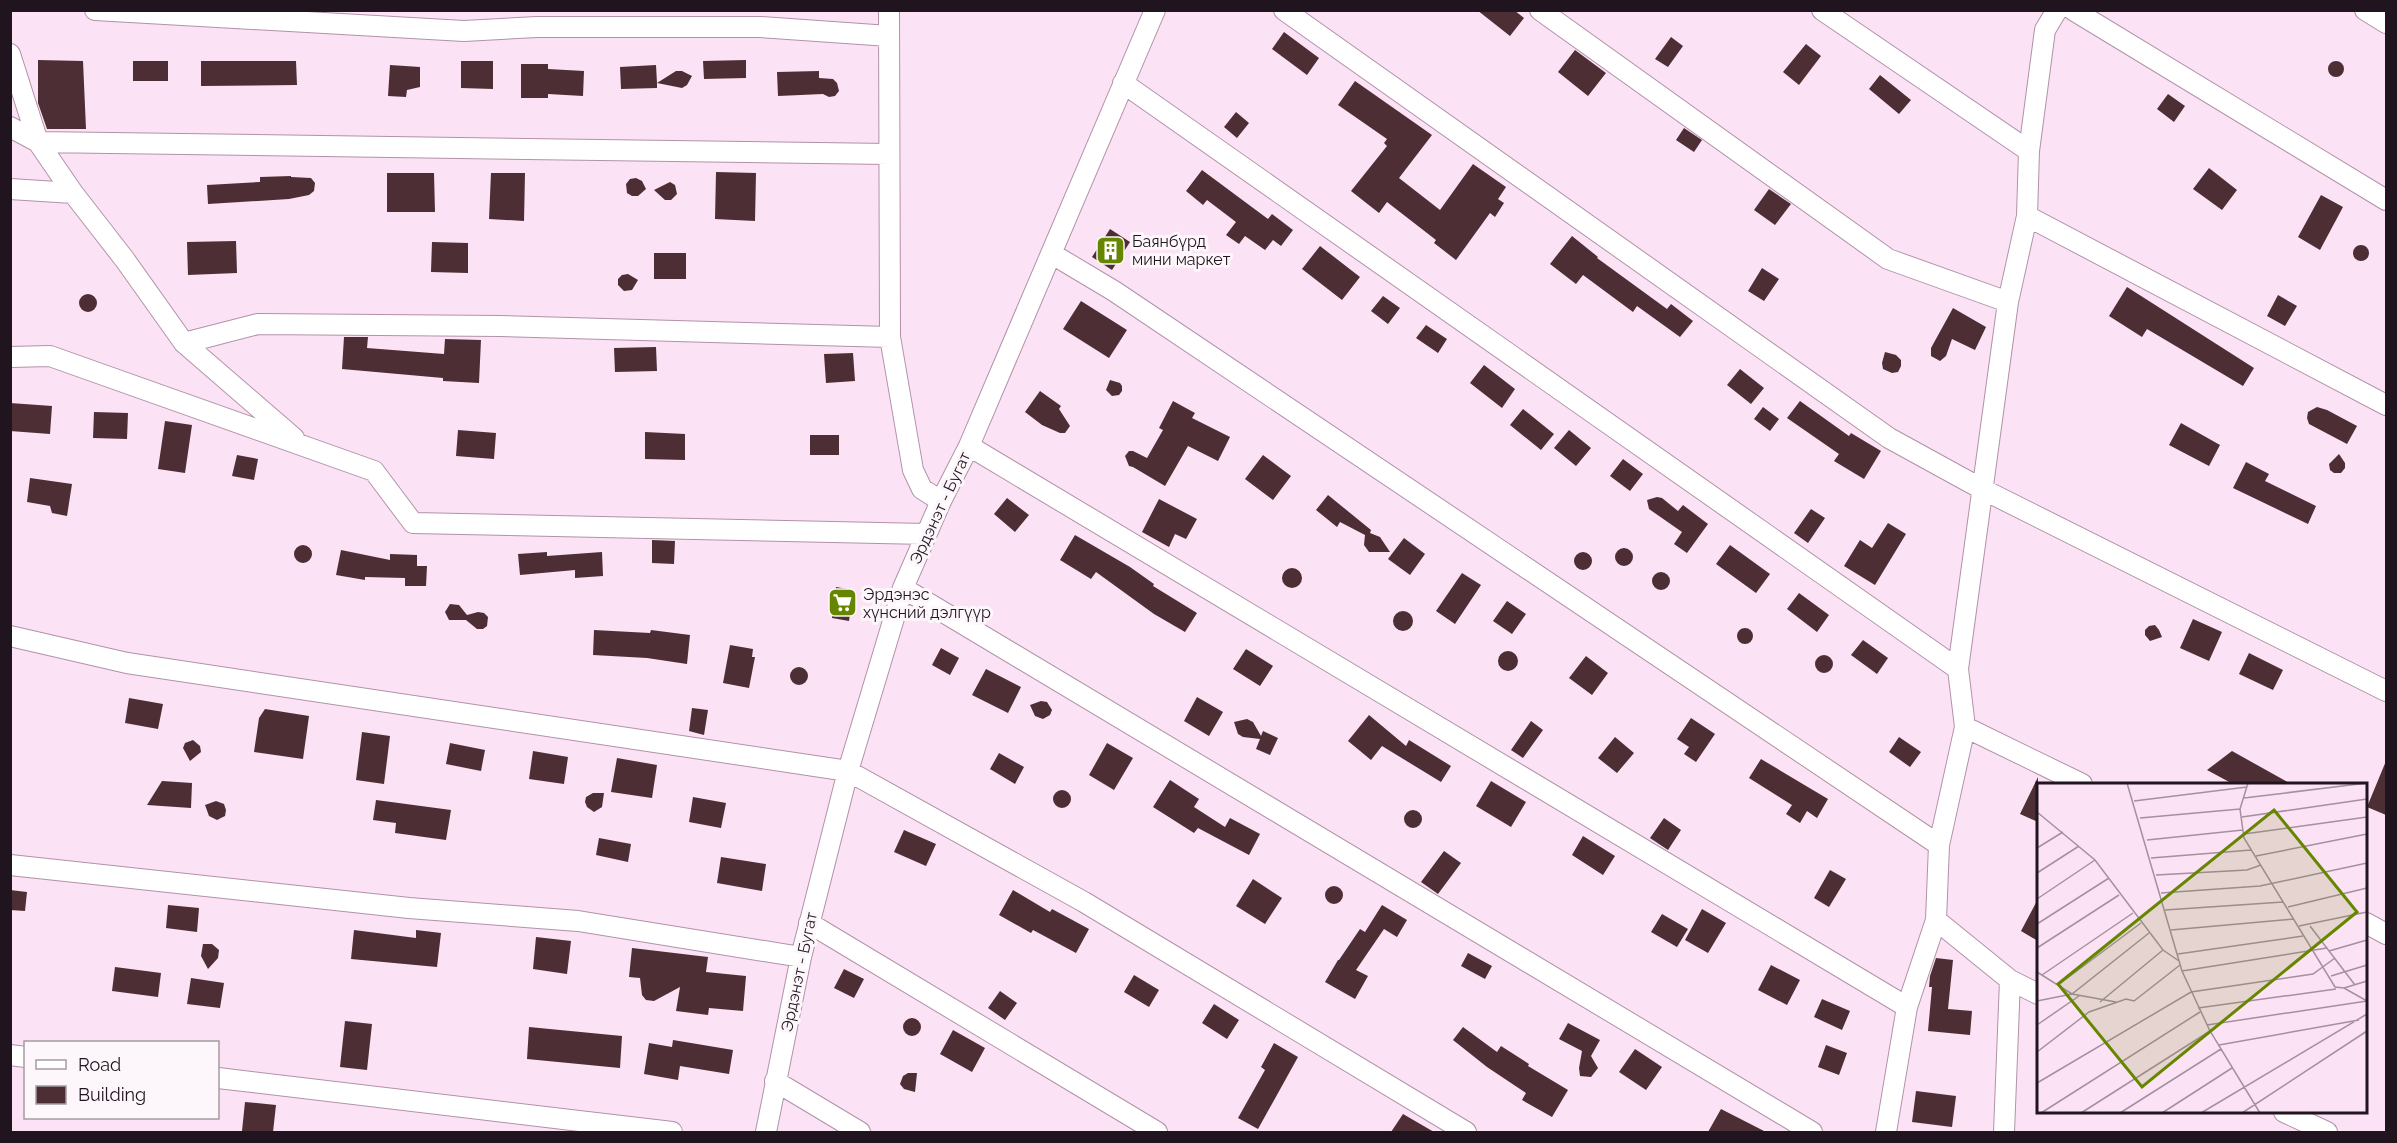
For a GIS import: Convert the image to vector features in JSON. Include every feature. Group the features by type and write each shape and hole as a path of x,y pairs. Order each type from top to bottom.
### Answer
{"street":[{"path":"95,10 464,31 537,27 760,27 889,36"},
{"path":"889,10 890,337 913,470 922,489 941,501"},
{"name":"Эрдэнэт - Бугат","path":"766,1132 809,923 848,771 903,588 941,501 969,446 1155,10"},
{"path":"1284,10 1889,438 1982,489 2386,691"},
{"path":"1540,10 1888,259 2008,302"},
{"path":"1822,10 2029,151"},
{"path":"1886,1132 1907,1006 1936,920 1939,845 1965,727 1958,669 2008,302 2027,216 2029,151 2045,30 2057,10"},
{"path":"2073,10 2386,200"},
{"path":"2365,10 2386,23"},
{"path":"10,54 38,142 184,343 302,446"},
{"path":"1123,83 1958,669"},
{"path":"10,127 38,142 889,154"},
{"path":"10,189 73,193"},
{"path":"2027,216 2386,405"},
{"path":"1052,254 1114,291 1939,845"},
{"path":"184,343 258,324 500,326 890,337"},
{"path":"10,357 50,356 374,471 413,523 926,534"},
{"path":"969,446 1907,1006"},
{"path":"903,588 1812,1132"},
{"path":"10,636 127,663 848,771 1084,902 1466,1132"},
{"path":"1965,727 2080,783"},
{"path":"10,866 409,908 578,921 801,957"},
{"path":"1936,920 2010,980 2037,994"},
{"path":"809,923 1157,1132"},
{"path":"2367,924 2386,934"},
{"path":"2004,1132 2010,980"},
{"path":"219,1078 672,1132"},
{"path":"776,1081 860,1132"},
{"path":"2286,1113 2327,1132"}],"building":[{"path":"1477,10 1514,10 1524,18 1510,36"},
{"path":"1284,32 1319,58 1307,75 1272,49"},
{"path":"1671,37 1683,46 1668,67 1655,59"},
{"path":"1806,44 1821,56 1799,85 1783,72"},
{"path":"1575,50 1606,73 1588,96 1558,72"},
{"path":"38,60 83,61 86,129 47,129 38,103"},
{"path":"746,60 746,78 704,79 703,61"},
{"path":"133,61 168,61 168,81 133,81"},
{"path":"201,61 296,61 297,85 201,86"},
{"path":"461,61 493,61 493,89 461,88"},
{"path":"2336,61 2342,63 2344,69 2342,75 2336,77 2330,75 2328,69 2330,63"},
{"path":"521,64 548,64 548,69 584,71 583,96 548,94 548,98 521,98"},
{"path":"390,65 420,67 420,87 407,90 406,97 388,96"},
{"path":"656,65 657,88 621,89 620,67"},
{"path":"676,71 692,76 687,85 682,88 657,83"},
{"path":"819,71 819,78 833,79 837,83 839,91 835,96 829,97 823,94 778,96 777,72"},
{"path":"1880,75 1911,100 1899,114 1869,89"},
{"path":"1355,81 1432,135 1399,178 1440,210 1473,164 1506,187 1498,199 1504,203 1495,217 1490,213 1456,260 1434,243 1436,240 1387,202 1379,213 1351,191 1387,146 1384,143 1387,139 1338,105"},
{"path":"2168,94 2185,106 2174,122 2157,109"},
{"path":"1236,112 1249,123 1237,138 1224,127"},
{"path":"1684,128 1702,140 1694,152 1676,140"},
{"path":"2209,168 2237,190 2222,210 2193,189"},
{"path":"1202,170 1268,219 1272,214 1293,230 1281,246 1273,240 1265,250 1245,236 1239,244 1226,235 1236,222 1207,200 1203,205 1186,191"},
{"path":"716,172 756,173 755,221 715,219"},
{"path":"387,173 434,173 435,212 387,212"},
{"path":"491,173 525,173 524,221 489,219"},
{"path":"260,177 311,178 315,183 314,191 309,195 289,199 208,204 207,185 260,182"},
{"path":"636,178 642,181 646,189 638,196 632,196 627,193 626,184 630,179"},
{"path":"670,182 675,185 677,194 671,200 665,200 654,190"},
{"path":"1769,189 1791,204 1775,225 1754,210"},
{"path":"2321,195 2343,207 2320,250 2298,237"},
{"name":"Баянбүрд мини маркет","path":"1110,229 1130,242 1112,270 1092,257"},
{"path":"1572,236 1597,258 1667,309 1671,304 1693,321 1680,337 1637,306 1633,312 1583,275 1576,284 1550,264"},
{"path":"236,241 237,273 188,275 187,242"},
{"path":"432,242 468,243 468,273 431,272"},
{"path":"2358,245 2364,245 2369,253 2367,259 2358,261 2353,256 2353,250"},
{"path":"1320,246 1360,277 1342,300 1302,269"},
{"path":"654,253 686,253 686,279 654,279"},
{"path":"1762,268 1779,279 1764,301 1748,291"},
{"path":"628,274 638,280 632,290 624,291 618,285 618,279"},
{"path":"2127,287 2254,368 2243,386 2147,329 2142,337 2109,316"},
{"path":"88,294 96,299 97,303 92,311 88,312 80,307 79,303 84,295"},
{"path":"2278,295 2297,306 2285,326 2267,316"},
{"path":"1383,296 1400,308 1388,324 1371,311"},
{"path":"1081,301 1127,330 1109,358 1063,329"},
{"path":"1953,308 1986,327 1975,350 1952,339 1946,356 1940,361 1931,356 1931,348"},
{"path":"1426,325 1447,339 1438,353 1416,338"},
{"path":"344,337 368,337 367,348 444,354 445,339 481,340 479,383 342,369"},
{"path":"656,347 657,371 615,372 614,348"},
{"path":"1885,352 1896,355 1901,360 1898,372 1892,373 1883,369"},
{"path":"853,353 855,381 826,383 824,354"},
{"path":"1484,365 1515,389 1502,408 1470,383"},
{"path":"1740,369 1764,388 1751,404 1727,385"},
{"path":"1110,380 1122,386 1119,395 1112,396 1106,390"},
{"path":"1040,391 1061,406 1059,409 1070,426 1065,433 1042,425 1025,412"},
{"path":"1173,401 1195,413 1192,418 1230,437 1218,461 1188,446 1165,486 1129,466 1125,456 1129,451 1133,451 1147,458 1163,430 1159,428"},
{"path":"1800,401 1849,436 1851,433 1881,451 1864,479 1834,461 1839,454 1787,418"},
{"path":"10,403 52,406 50,434 10,431"},
{"path":"1763,407 1779,419 1770,431 1754,419"},
{"path":"2317,407 2357,426 2347,444 2309,424 2308,412"},
{"path":"1523,409 1554,434 1541,450 1510,425"},
{"path":"94,412 128,413 127,439 93,438"},
{"path":"165,421 192,425 185,473 158,469"},
{"path":"2181,423 2220,445 2209,466 2169,445"},
{"path":"458,430 496,433 494,459 456,456"},
{"path":"1569,430 1591,448 1576,466 1554,448"},
{"path":"645,432 685,434 685,460 645,459"},
{"path":"810,435 839,435 839,455 810,455"},
{"path":"2339,454 2345,463 2345,468 2341,473 2334,473 2330,470 2329,464"},
{"path":"237,455 258,459 254,480 232,476"},
{"path":"1263,455 1291,476 1273,500 1245,479"},
{"path":"1623,459 1643,474 1630,491 1610,476"},
{"path":"2246,462 2269,474 2265,481 2316,506 2308,524 2233,488"},
{"path":"30,478 72,484 67,516 52,513 50,506 27,502"},
{"path":"1328,495 1371,530 1370,533 1380,537 1390,552 1369,552 1364,545 1365,535 1340,522 1337,527 1316,510"},
{"path":"1007,498 1029,515 1015,532 994,514"},
{"path":"1662,498 1678,511 1683,505 1708,524 1687,553 1674,544 1682,532 1649,509 1647,500"},
{"path":"1159,499 1197,519 1186,539 1175,534 1169,547 1142,532"},
{"path":"1811,509 1825,518 1808,543 1794,533"},
{"path":"1888,523 1906,534 1875,585 1844,566 1860,540 1872,548"},
{"path":"1075,535 1130,567 1154,584 1153,586 1197,613 1185,632 1154,614 1096,572 1091,579 1060,560"},
{"path":"1404,538 1425,554 1410,575 1388,559"},
{"path":"652,540 675,541 674,564 652,563"},
{"path":"303,545 311,550 312,554 307,562 303,563 295,558 294,554 299,546"},
{"path":"1730,545 1770,574 1756,593 1716,564"},
{"path":"1624,548 1630,551 1633,557 1630,563 1624,566 1618,563 1615,557 1618,551"},
{"path":"341,550 390,560 390,554 417,555 417,566 427,566 426,586 405,586 405,578 365,577 365,580 336,575"},
{"path":"547,552 547,556 602,552 603,576 575,578 575,570 520,575 518,554"},
{"path":"1583,552 1589,555 1592,561 1589,567 1583,570 1577,567 1574,561 1577,555"},
{"path":"1292,568 1299,571 1302,578 1299,585 1292,588 1285,585 1282,578 1285,571"},
{"path":"1657,572 1665,572 1670,577 1668,588 1657,590 1652,585 1652,577"},
{"path":"1462,573 1481,585 1455,624 1436,611"},
{"path":"836,587 853,590 849,621 832,618"},
{"path":"1799,593 1829,615 1817,632 1787,609"},
{"path":"1507,601 1526,614 1512,634 1493,621"},
{"path":"450,604 459,605 467,615 484,613 488,617 487,626 477,629 466,620 449,620 445,612"},
{"path":"1403,611 1410,614 1413,621 1410,628 1403,631 1396,628 1393,621 1396,614"},
{"path":"2193,619 2222,632 2209,661 2180,648"},
{"path":"2155,625 2162,637 2150,641 2145,635 2145,630"},
{"path":"1742,628 1748,628 1753,636 1751,642 1742,644 1737,639 1737,633"},
{"path":"594,630 650,633 651,630 690,635 687,664 647,658 593,655"},
{"path":"1863,640 1888,658 1877,674 1851,655"},
{"path":"730,645 753,649 752,657 755,657 749,688 723,683"},
{"path":"941,648 959,658 950,675 932,665"},
{"path":"1246,649 1273,666 1260,686 1233,669"},
{"path":"1508,651 1515,654 1518,661 1515,668 1508,671 1501,668 1498,661 1501,654"},
{"path":"2249,653 2283,670 2273,690 2239,674"},
{"path":"1824,655 1830,658 1833,664 1830,670 1824,673 1818,670 1815,664 1818,658"},
{"path":"1586,656 1608,673 1592,695 1569,678"},
{"path":"799,667 805,670 808,676 805,682 799,685 793,682 790,676 793,670"},
{"path":"986,669 1021,687 1008,713 972,695"},
{"path":"1197,697 1223,712 1209,736 1184,721"},
{"path":"129,698 163,704 158,729 125,723"},
{"path":"1041,701 1047,702 1052,710 1050,715 1043,719 1035,716 1030,705"},
{"path":"692,708 708,710 704,735 689,731"},
{"path":"265,709 309,716 303,759 254,752 259,718"},
{"path":"1369,715 1406,746 1409,740 1451,766 1441,782 1382,746 1371,760 1348,741"},
{"path":"1691,718 1715,734 1696,762 1684,754 1689,747 1677,739"},
{"path":"1247,719 1253,722 1261,736 1263,731 1278,738 1270,755 1256,749 1260,739 1243,737 1238,734 1234,722"},
{"path":"1531,721 1543,730 1523,758 1511,750"},
{"path":"362,732 390,736 384,784 356,780"},
{"path":"1615,737 1634,753 1617,773 1598,758"},
{"path":"1899,737 1921,752 1910,767 1889,752"},
{"path":"193,740 200,746 201,752 190,761 183,748 185,743"},
{"path":"450,743 485,750 481,771 446,764"},
{"path":"1107,743 1133,758 1114,790 1089,775"},
{"path":"533,751 568,757 564,784 529,779"},
{"path":"2232,751 2289,783 2231,783 2207,770"},
{"path":"999,753 1024,767 1015,784 990,769"},
{"path":"617,758 657,765 652,798 611,792"},
{"path":"1761,759 1828,799 1817,818 1807,811 1800,823 1786,814 1792,805 1749,778"},
{"path":"2386,761 2386,815 2367,807"},
{"path":"2038,777 2037,822 2020,814"},
{"path":"1170,780 1199,799 1194,807 1225,827 1230,818 1260,834 1249,855 1198,828 1194,833 1153,807"},
{"path":"162,781 192,783 191,808 147,805"},
{"path":"1491,781 1526,802 1511,827 1476,806"},
{"path":"1062,790 1070,795 1071,799 1066,807 1062,808 1054,803 1053,799 1058,791"},
{"path":"593,793 604,793 602,807 594,812 587,807 585,802 586,797"},
{"path":"693,797 726,803 721,828 689,822"},
{"path":"376,800 451,810 446,840 395,833 396,823 373,820"},
{"path":"216,801 224,804 226,810 225,816 217,820 209,816 205,805"},
{"path":"1413,810 1419,813 1422,819 1419,825 1413,828 1407,825 1404,819 1407,813"},
{"path":"1664,818 1681,830 1668,850 1650,838"},
{"path":"904,830 936,844 926,866 894,852"},
{"path":"1583,836 1615,856 1603,875 1572,855"},
{"path":"599,838 631,844 628,862 596,855"},
{"path":"1444,851 1461,863 1438,894 1421,882"},
{"path":"721,857 766,864 762,891 717,883"},
{"path":"1830,870 1846,879 1829,907 1814,898"},
{"path":"1253,879 1282,898 1265,924 1236,906"},
{"path":"1334,886 1340,889 1343,895 1340,901 1334,904 1328,901 1325,895 1328,889"},
{"path":"10,890 27,892 25,911 10,910"},
{"path":"1013,890 1050,912 1052,909 1089,929 1076,953 1033,930 1031,933 999,915"},
{"path":"2037,901 2037,940 2021,931"},
{"path":"168,905 199,908 197,932 166,928"},
{"path":"1382,905 1407,920 1397,937 1384,929 1356,970 1368,976 1355,999 1325,982 1360,929 1365,932"},
{"path":"1702,909 1726,923 1708,953 1685,940"},
{"path":"1662,914 1688,929 1677,947 1651,932"},
{"path":"354,930 416,938 416,930 441,933 437,967 351,959"},
{"path":"536,937 571,941 567,974 533,969"},
{"path":"203,944 212,944 219,950 218,958 208,969 201,956"},
{"path":"632,948 708,957 706,972 746,976 743,1011 709,1008 708,1015 676,1011 680,987 654,1001 646,1000 642,995 640,978 629,977"},
{"path":"1468,953 1492,966 1485,979 1461,966"},
{"path":"1936,958 1953,960 1948,1009 1972,1011 1970,1035 1928,1031 1932,987 1929,987 1930,976"},
{"path":"1771,965 1800,980 1787,1005 1758,990"},
{"path":"115,967 161,973 158,997 112,991"},
{"path":"844,969 864,979 854,998 834,988"},
{"path":"1134,975 1159,990 1149,1007 1124,992"},
{"path":"191,978 224,983 220,1008 187,1004"},
{"path":"1000,991 1017,1003 1005,1020 988,1008"},
{"path":"1822,999 1850,1011 1842,1030 1814,1017"},
{"path":"1214,1004 1239,1020 1227,1039 1202,1023"},
{"path":"912,1018 918,1021 921,1027 918,1033 912,1036 906,1033 903,1027 906,1021"},
{"path":"345,1021 372,1024 367,1070 340,1067"},
{"path":"1568,1023 1600,1040 1591,1056 1598,1068 1591,1077 1580,1076 1582,1051 1559,1039"},
{"path":"529,1027 622,1036 620,1068 527,1059"},
{"path":"1463,1027 1497,1052 1501,1046 1529,1064 1528,1066 1568,1090 1552,1117 1522,1100 1526,1093 1487,1067 1453,1040"},
{"path":"953,1030 985,1048 972,1072 940,1054"},
{"path":"673,1040 733,1050 729,1074 680,1066 678,1080 644,1074 649,1043 672,1047"},
{"path":"1274,1043 1298,1057 1258,1129 1238,1118 1265,1070 1261,1067"},
{"path":"1826,1045 1847,1053 1839,1075 1818,1067"},
{"path":"1635,1049 1662,1067 1646,1090 1619,1072"},
{"path":"908,1073 917,1073 915,1092 904,1089 900,1084 903,1076"},
{"path":"1916,1091 1956,1096 1952,1127 1912,1122"},
{"path":"245,1102 276,1105 273,1132 242,1131"},
{"path":"1721,1109 1766,1132 1708,1132"},
{"path":"1403,1114 1434,1132 1391,1132"}],"place":[{"name":"Баянбүрд мини маркет","path":"1111,250"},
{"name":"Эрдэнэс хүнсний дэлгүүр","path":"842,603"}]}
